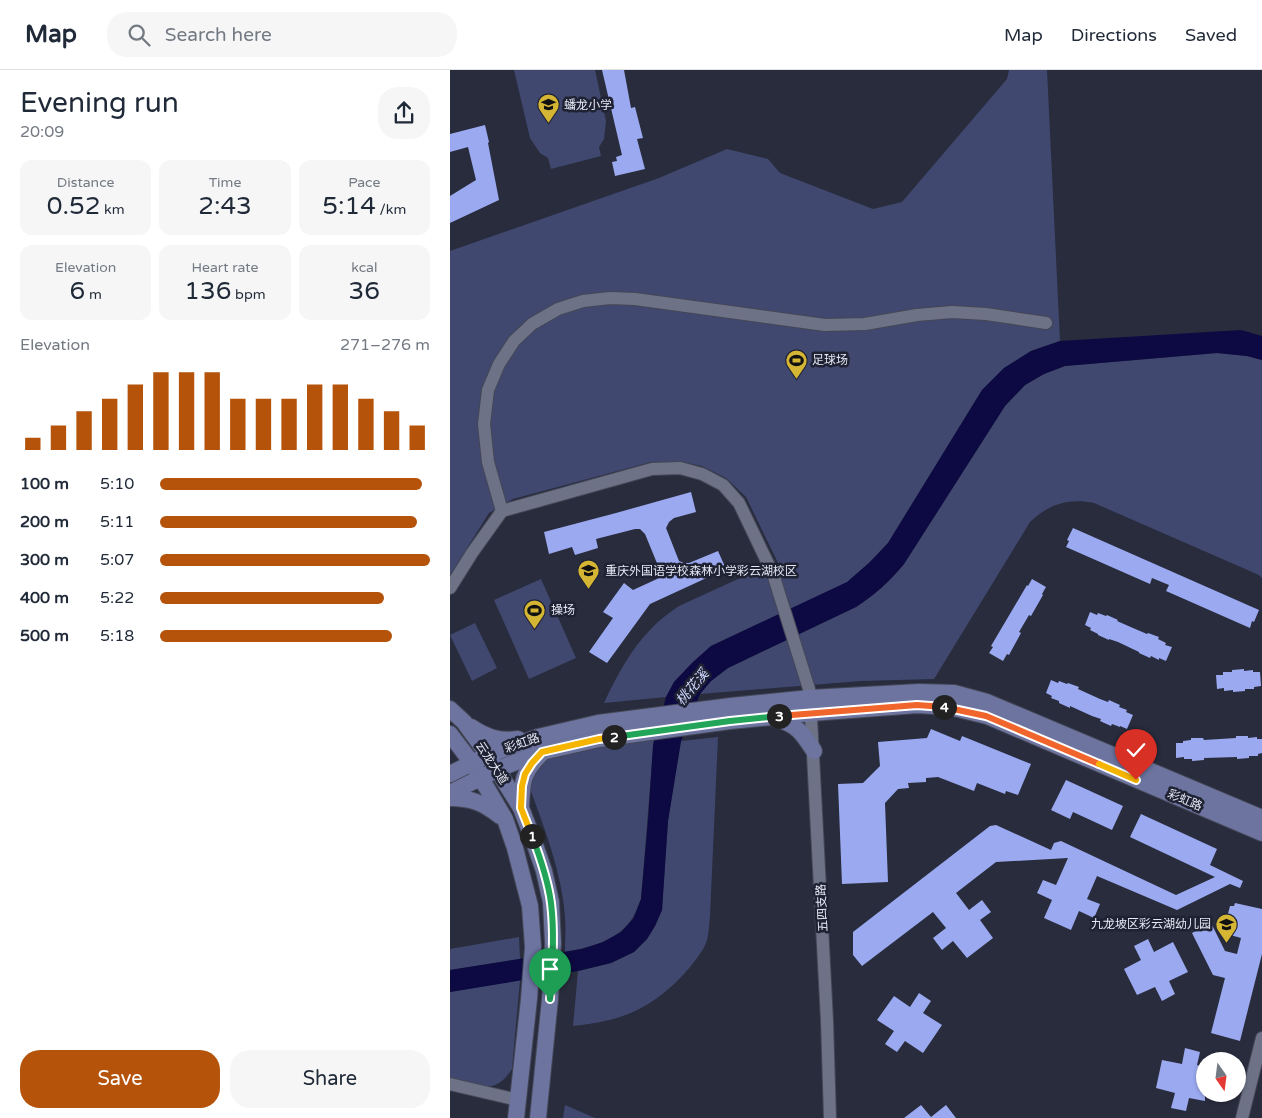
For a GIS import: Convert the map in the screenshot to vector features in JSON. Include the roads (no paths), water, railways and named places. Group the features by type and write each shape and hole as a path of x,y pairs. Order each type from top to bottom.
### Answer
{"main road":[{"name":"彩虹路","path":"450,774 488,755 599,731 731,714 810,700 919,692 954,694 987,702 1262,818"},
{"name":"彩虹路","path":"731,714 769,717 810,700 950,707 986,716 1262,833"},
{"name":"云龙大道","path":"450,710 464,722 488,755 521,808 533,839 551,902 553,943 550,999 538,1118"},
{"path":"769,717 794,726 801,732 814,751"},
{"path":"464,722 483,735 496,739 540,744 525,774 522,786 521,808"},
{"name":"云龙大道","path":"450,734 472,763 505,819 515,848 530,906 533,947 516,1118"},
{"name":"彩虹路","path":"450,793 498,769 540,744"},
{"path":"450,798 476,801 489,807 505,819"}],"street":[{"path":"450,588 502,511 488,462 484,424 488,390 499,364 514,341 532,324 558,310 584,301 610,298 635,299 826,325 864,324 917,314 952,312 986,314 1046,323"},
{"name":"五四支路","path":"502,511 652,468 680,468 702,474 723,486 739,503 773,574 810,700 827,1021 830,1118"},
{"path":"1242,1118 1262,1038"},
{"path":"450,1084 518,1100"}],"water":[{"name":"桃花溪","path":"1241,330 1262,336 1262,360 1247,356 1217,353 1065,366 1044,374 1025,385 1005,406 904,564 887,582 856,607 728,668 711,681 700,694 681,741 668,821 662,910 647,939 634,952 611,963 578,971 450,992 450,970 582,949 603,942 621,932 633,919 641,899 653,745 666,697 674,682 711,646 847,582 870,562 888,543 982,390 1004,368 1031,351 1060,341"}],"place":[{"name":"蟠龙小学","path":"548,124"},
{"name":"足球场","path":"796,379"},
{"name":"重庆外国语学校森林小学彩云湖校区","path":"589,590"},
{"name":"操场","path":"535,629"},
{"name":"九龙坡区彩云湖幼儿园","path":"1227,943"}]}
